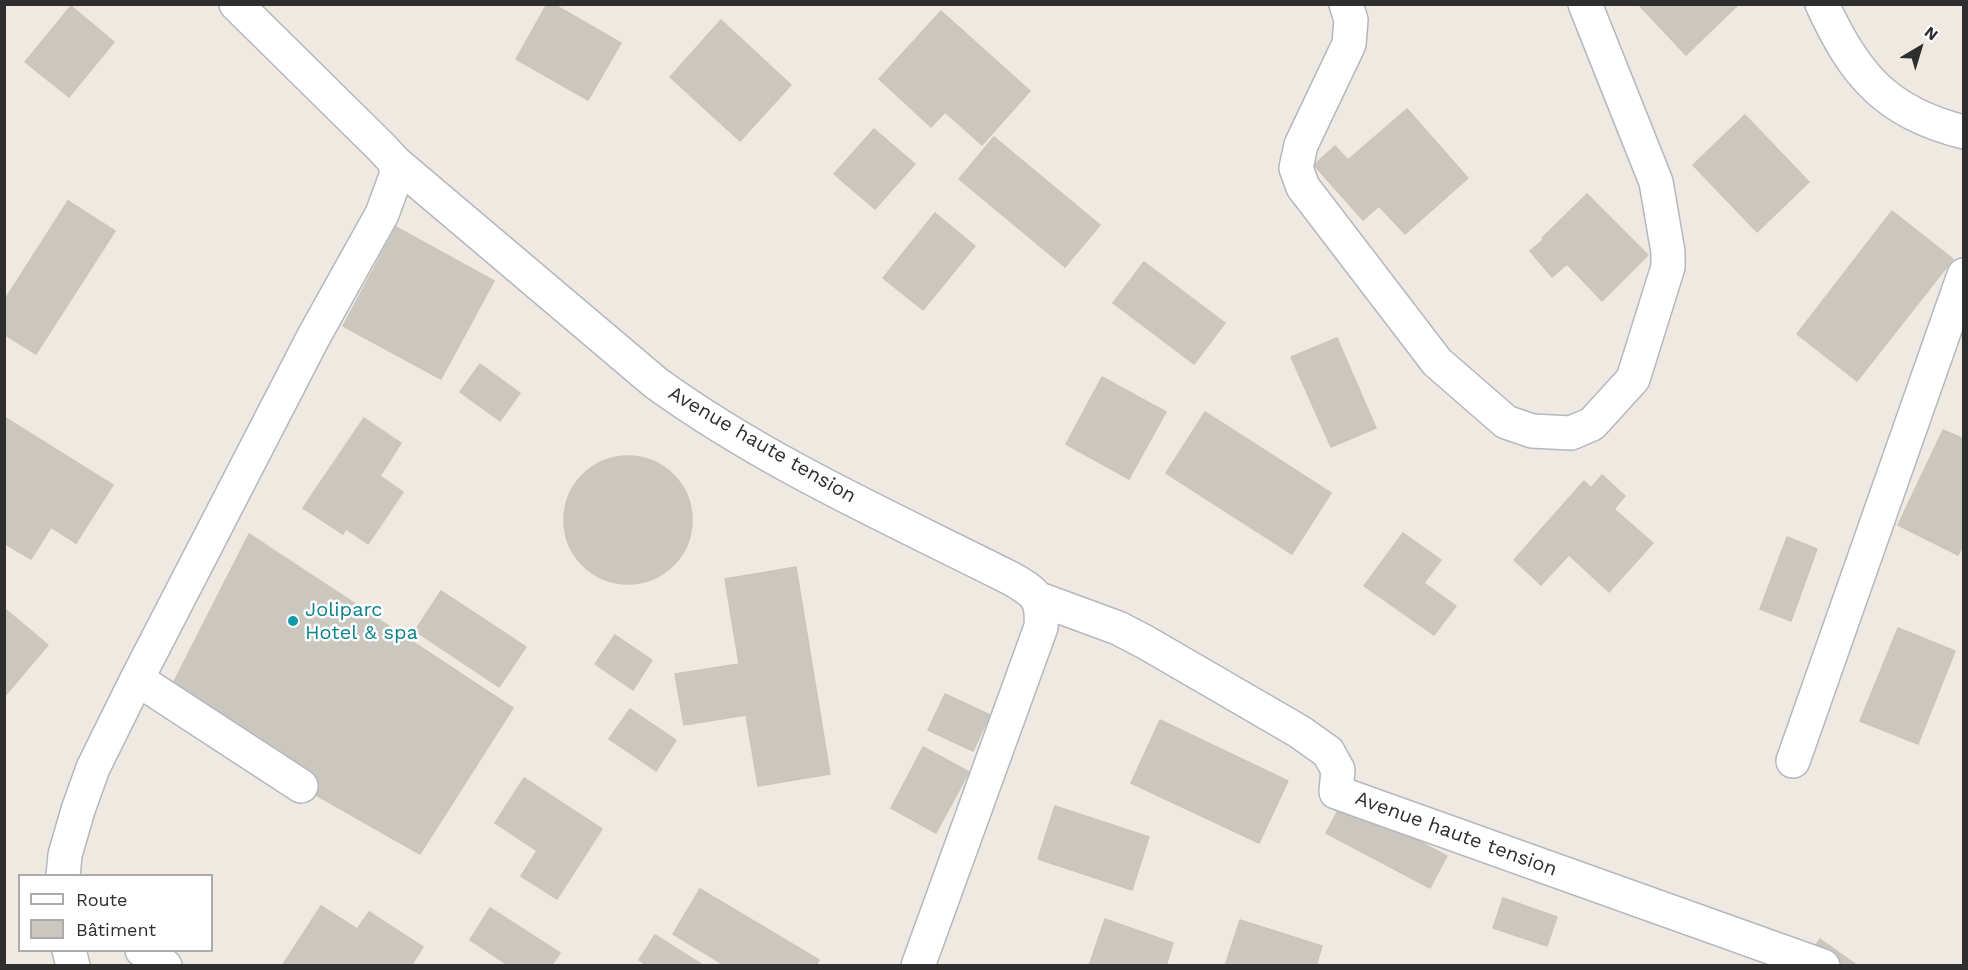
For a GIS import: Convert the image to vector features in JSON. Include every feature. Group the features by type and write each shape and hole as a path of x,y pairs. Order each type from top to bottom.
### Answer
{"street":[{"name":"Avenue haute tension","path":"236,4 396,163 656,383 692,409 838,491 1012,579 1028,588 1039,598 1118,628 1300,732 1329,752 1338,770 1336,792 1823,966"},
{"path":"1346,4 1351,20 1349,44 1301,145 1296,168 1303,187 1437,362 1506,422 1532,431 1571,433 1592,424 1633,379 1668,267 1668,252 1656,182 1585,4"},
{"path":"1822,4 1845,49 1863,76 1885,95 1920,118 1938,126 1964,132"},
{"path":"63,874 65,855 93,768 314,336 382,214 393,190 396,163"},
{"path":"1793,761 1964,275"},
{"path":"918,966 1041,627 1042,611 1039,598"},
{"path":"137,679 301,786"},
{"path":"144,952 165,966"}],"building":[{"path":"547,4 553,4 621,43 588,100 516,59"},
{"path":"1638,4 1739,4 1686,55"},
{"path":"71,6 114,42 69,97 25,62"},
{"path":"941,11 1030,91 982,145 945,112 931,127 879,79"},
{"path":"721,20 791,85 740,141 670,77"},
{"path":"1407,109 1468,178 1405,234 1379,206 1363,220 1314,165 1335,146 1348,160"},
{"path":"1745,115 1809,182 1757,232 1693,165"},
{"path":"874,129 915,164 875,209 834,174"},
{"path":"994,137 1100,225 1065,267 959,179"},
{"path":"1587,194 1648,255 1602,301 1567,264 1552,277 1530,251"},
{"path":"68,201 115,231 36,354 4,334 4,301"},
{"path":"1892,211 1953,259 1857,381 1797,334"},
{"path":"935,213 975,246 923,310 883,278"},
{"path":"396,227 494,281 441,379 343,326"},
{"path":"1144,262 1225,323 1194,364 1113,303"},
{"path":"1337,338 1376,428 1331,447 1291,357"},
{"path":"480,364 520,393 500,421 460,392"},
{"path":"1102,377 1166,412 1129,479 1066,444"},
{"path":"1205,412 1331,493 1292,554 1166,473"},
{"path":"4,417 113,485 76,543 51,527 31,559 4,543"},
{"path":"364,418 401,443 380,476 403,492 368,544 346,529 343,534 303,508"},
{"path":"1943,430 1964,439 1964,544 1958,555 1898,525"},
{"path":"628,456 652,461 673,475 687,496 692,520 687,544 673,565 652,579 628,584 604,579 583,565 569,544 564,520 569,496 583,475 604,461"},
{"path":"1602,475 1625,496 1614,509 1653,543 1609,592 1569,555 1541,585 1514,560 1584,481 1591,488"},
{"path":"1403,533 1441,560 1424,583 1456,606 1434,635 1364,586"},
{"name":"Joliparc Hotel & spa","path":"249,534 513,708 420,854 161,707"},
{"path":"1787,537 1817,549 1791,621 1760,609"},
{"path":"796,567 830,774 758,786 746,715 684,725 675,674 739,664 725,579"},
{"path":"441,591 526,647 499,687 415,631"},
{"path":"4,608 48,645 4,697"},
{"path":"1898,628 1955,651 1918,744 1860,721"},
{"path":"615,635 652,660 633,690 595,664"},
{"path":"945,694 990,715 973,751 928,730"},
{"path":"630,709 676,740 656,771 609,739"},
{"path":"1160,720 1288,781 1259,843 1131,783"},
{"path":"923,747 969,772 936,833 891,808"},
{"path":"524,778 602,829 557,899 521,876 537,851 495,823"},
{"path":"1343,801 1447,856 1430,888 1326,833"},
{"path":"1055,806 1149,837 1132,890 1038,859"},
{"path":"700,889 819,960 816,966 726,966 673,934"},
{"path":"1503,898 1557,917 1547,946 1493,928"},
{"path":"321,906 357,929 369,912 423,947 411,966 282,966"},
{"path":"490,908 560,953 551,966 509,966 470,940"},
{"path":"1105,919 1173,943 1166,966 1089,966"},
{"path":"1240,920 1322,946 1316,966 1225,966"},
{"path":"655,935 704,966 647,966 639,960"},
{"path":"1820,939 1858,966 1802,966"}],"place":[{"name":"Joliparc Hotel & spa","path":"293,621"}]}
